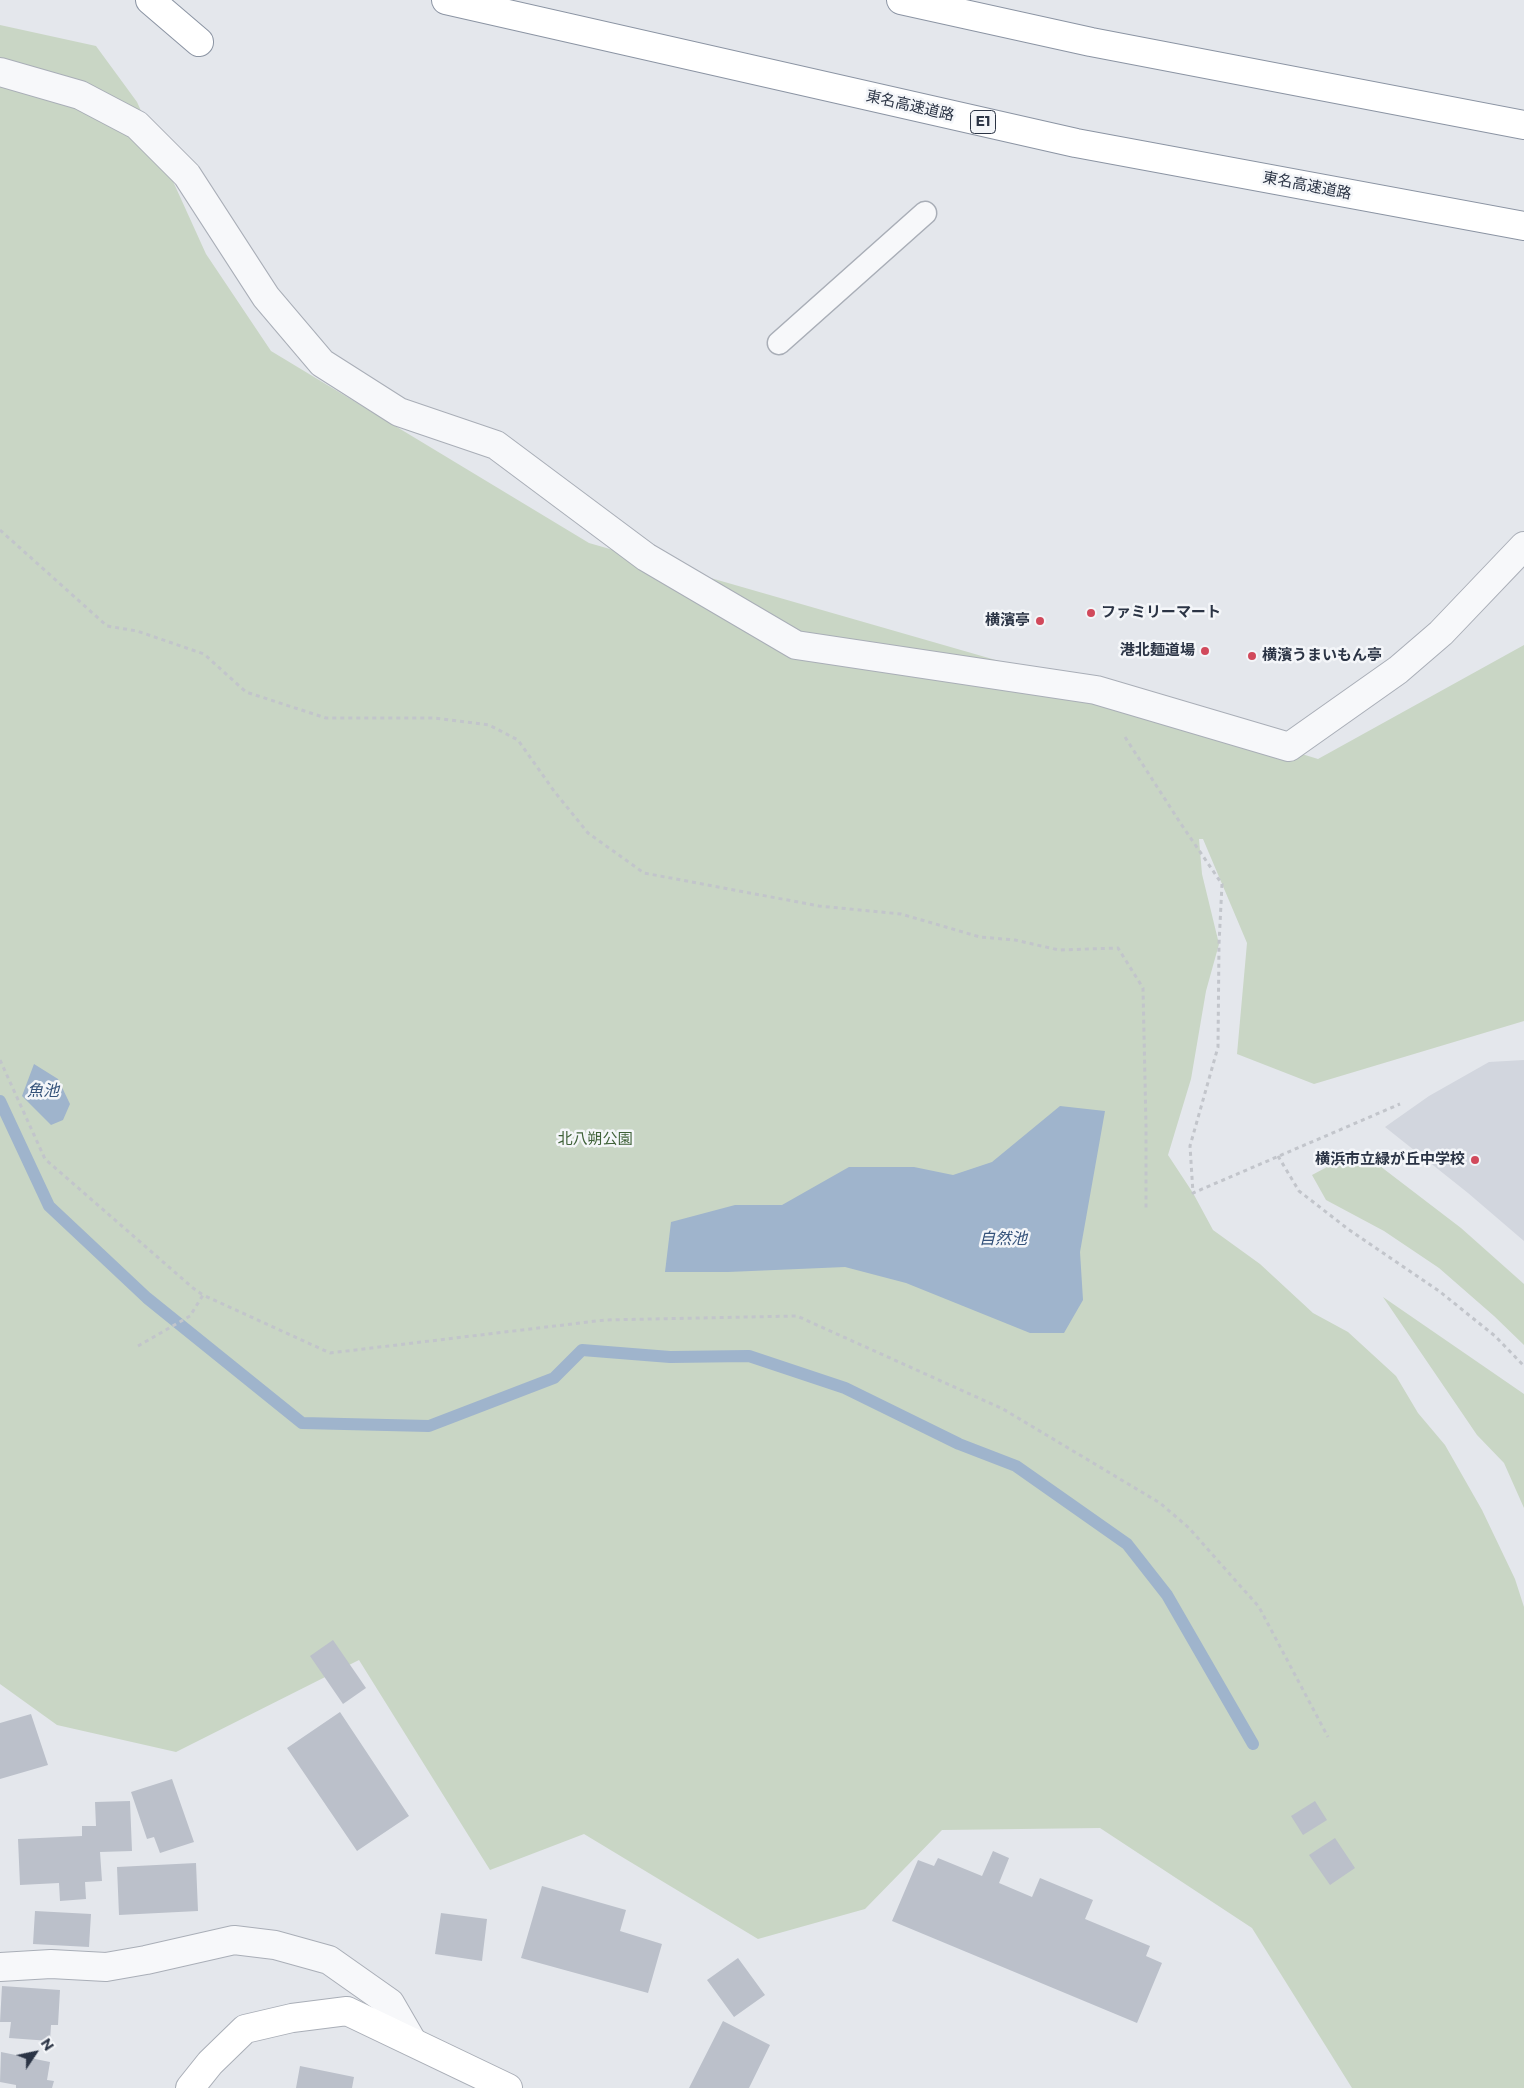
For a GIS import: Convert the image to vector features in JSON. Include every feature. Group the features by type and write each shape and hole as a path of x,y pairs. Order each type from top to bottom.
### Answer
{"main road":[{"path":"150,0 199,42"},
{"name":"東名高速道路","path":"446,0 1076,143 1524,226"},
{"path":"901,0 1091,42 1524,125"},
{"path":"190,2088 210,2062 245,2029 292,2018 347,2010 508,2088"}],"street":[{"path":"0,72 80,95 137,125 187,175 266,297 322,362 399,412 496,445 646,557 796,645 1096,690 1289,747 1398,670 1441,633 1524,546"},
{"path":"0,1967 51,1964 106,1967 234,1940 275,1945 329,1960 390,2003 412,2041"}],"lane":[{"path":"779,343 925,213"}],"path":[{"path":"0,530 107,626 137,631 204,654 246,692 326,718 435,718 489,726 518,740 554,791 588,833 644,873 819,906 901,914 980,937 1015,940 1060,950 1118,948 1143,988 1146,1211"},
{"path":"1096,690 1181,824 1222,884 1219,944 1218,1047 1190,1146 1193,1193 1400,1104"},
{"path":"0,1060 45,1159 203,1295 330,1353 605,1320 797,1316 1003,1409 1160,1503 1189,1528 1259,1607 1328,1737"},
{"path":"1278,1156 1299,1191 1348,1229 1438,1291 1495,1336 1524,1366"},
{"path":"138,1346 190,1316 203,1295"}],"shaded area":[{"name":"横浜市立緑が丘中学校","path":"1524,1060 1524,1241 1468,1193 1385,1127 1429,1096 1489,1062"}],"green space":[{"name":"北八朔公園","path":"0,25 96,46 137,102 206,254 271,351 589,543 1020,667 1318,759 1524,645 1524,1021 1314,1084 1237,1054 1247,943 1203,839 1199,839 1202,874 1219,944 1206,991 1191,1079 1168,1155 1193,1193 1213,1230 1260,1264 1313,1313 1348,1332 1396,1376 1418,1413 1445,1445 1482,1510 1515,1579 1524,1607 1524,2088 1352,2088 1252,1928 1100,1828 942,1830 865,1909 758,1939 584,1834 490,1870 359,1660 176,1752 57,1725 0,1684"},
{"path":"1359,1150 1461,1228 1524,1284 1524,1345 1439,1268 1384,1231 1326,1200 1312,1175"},
{"path":"1383,1297 1524,1394 1524,1508 1504,1463 1477,1435"}],"water":[{"name":"魚池","path":"34,1064 58,1079 70,1104 63,1120 51,1125 22,1096"},
{"name":"自然池","path":"1060,1106 1105,1111 1080,1252 1083,1300 1064,1333 1030,1333 906,1283 845,1267 728,1272 665,1272 671,1222 735,1205 782,1205 849,1167 914,1167 953,1175 992,1162"}],"building":[{"path":"333,1640 366,1688 343,1704 310,1656"},
{"path":"340,1712 409,1816 357,1851 287,1748"},
{"path":"31,1714 48,1765 0,1779 0,1723"},
{"path":"172,1779 194,1842 160,1853 154,1837 147,1839 131,1792"},
{"path":"130,1801 132,1851 100,1852 102,1881 85,1882 86,1899 60,1901 59,1883 20,1885 18,1839 82,1836 82,1826 96,1826 95,1802"},
{"path":"1315,1801 1327,1820 1303,1835 1291,1816"},
{"path":"1335,1838 1355,1868 1330,1885 1309,1855"},
{"path":"993,1851 1009,1858 999,1883 1032,1897 1040,1878 1093,1900 1085,1919 1150,1946 1146,1956 1162,1963 1137,2023 892,1921 918,1860 934,1866 938,1858 982,1876"},
{"path":"196,1863 198,1911 119,1915 117,1867"},
{"path":"542,1886 626,1910 620,1931 662,1944 648,1993 521,1958"},
{"path":"35,1911 91,1914 89,1947 33,1944"},
{"path":"441,1913 487,1919 482,1961 435,1954"},
{"path":"738,1958 765,1995 734,2017 707,1980"},
{"path":"2,1986 60,1990 58,2025 51,2025 50,2041 9,2038 11,2022 0,2022"},
{"path":"723,2021 770,2045 749,2088 689,2088"},
{"path":"1,2052 50,2062 47,2080 54,2081 52,2088 16,2088 16,2085 0,2082"},
{"path":"300,2066 354,2077 352,2088 296,2088"}],"waterway":[{"path":"0,1101 49,1206 147,1298 302,1423 429,1426 554,1378 582,1350 670,1357 749,1356 845,1388 959,1444 1016,1466 1127,1544 1167,1595 1253,1744"}],"place":[{"name":"ファミリーマート","path":"1091,613"},
{"name":"横濱亭","path":"1040,621"},
{"name":"港北麺道場","path":"1205,651"},
{"name":"横濱うまいもん亭","path":"1252,656"},
{"name":"横浜市立緑が丘中学校","path":"1475,1160"}]}
